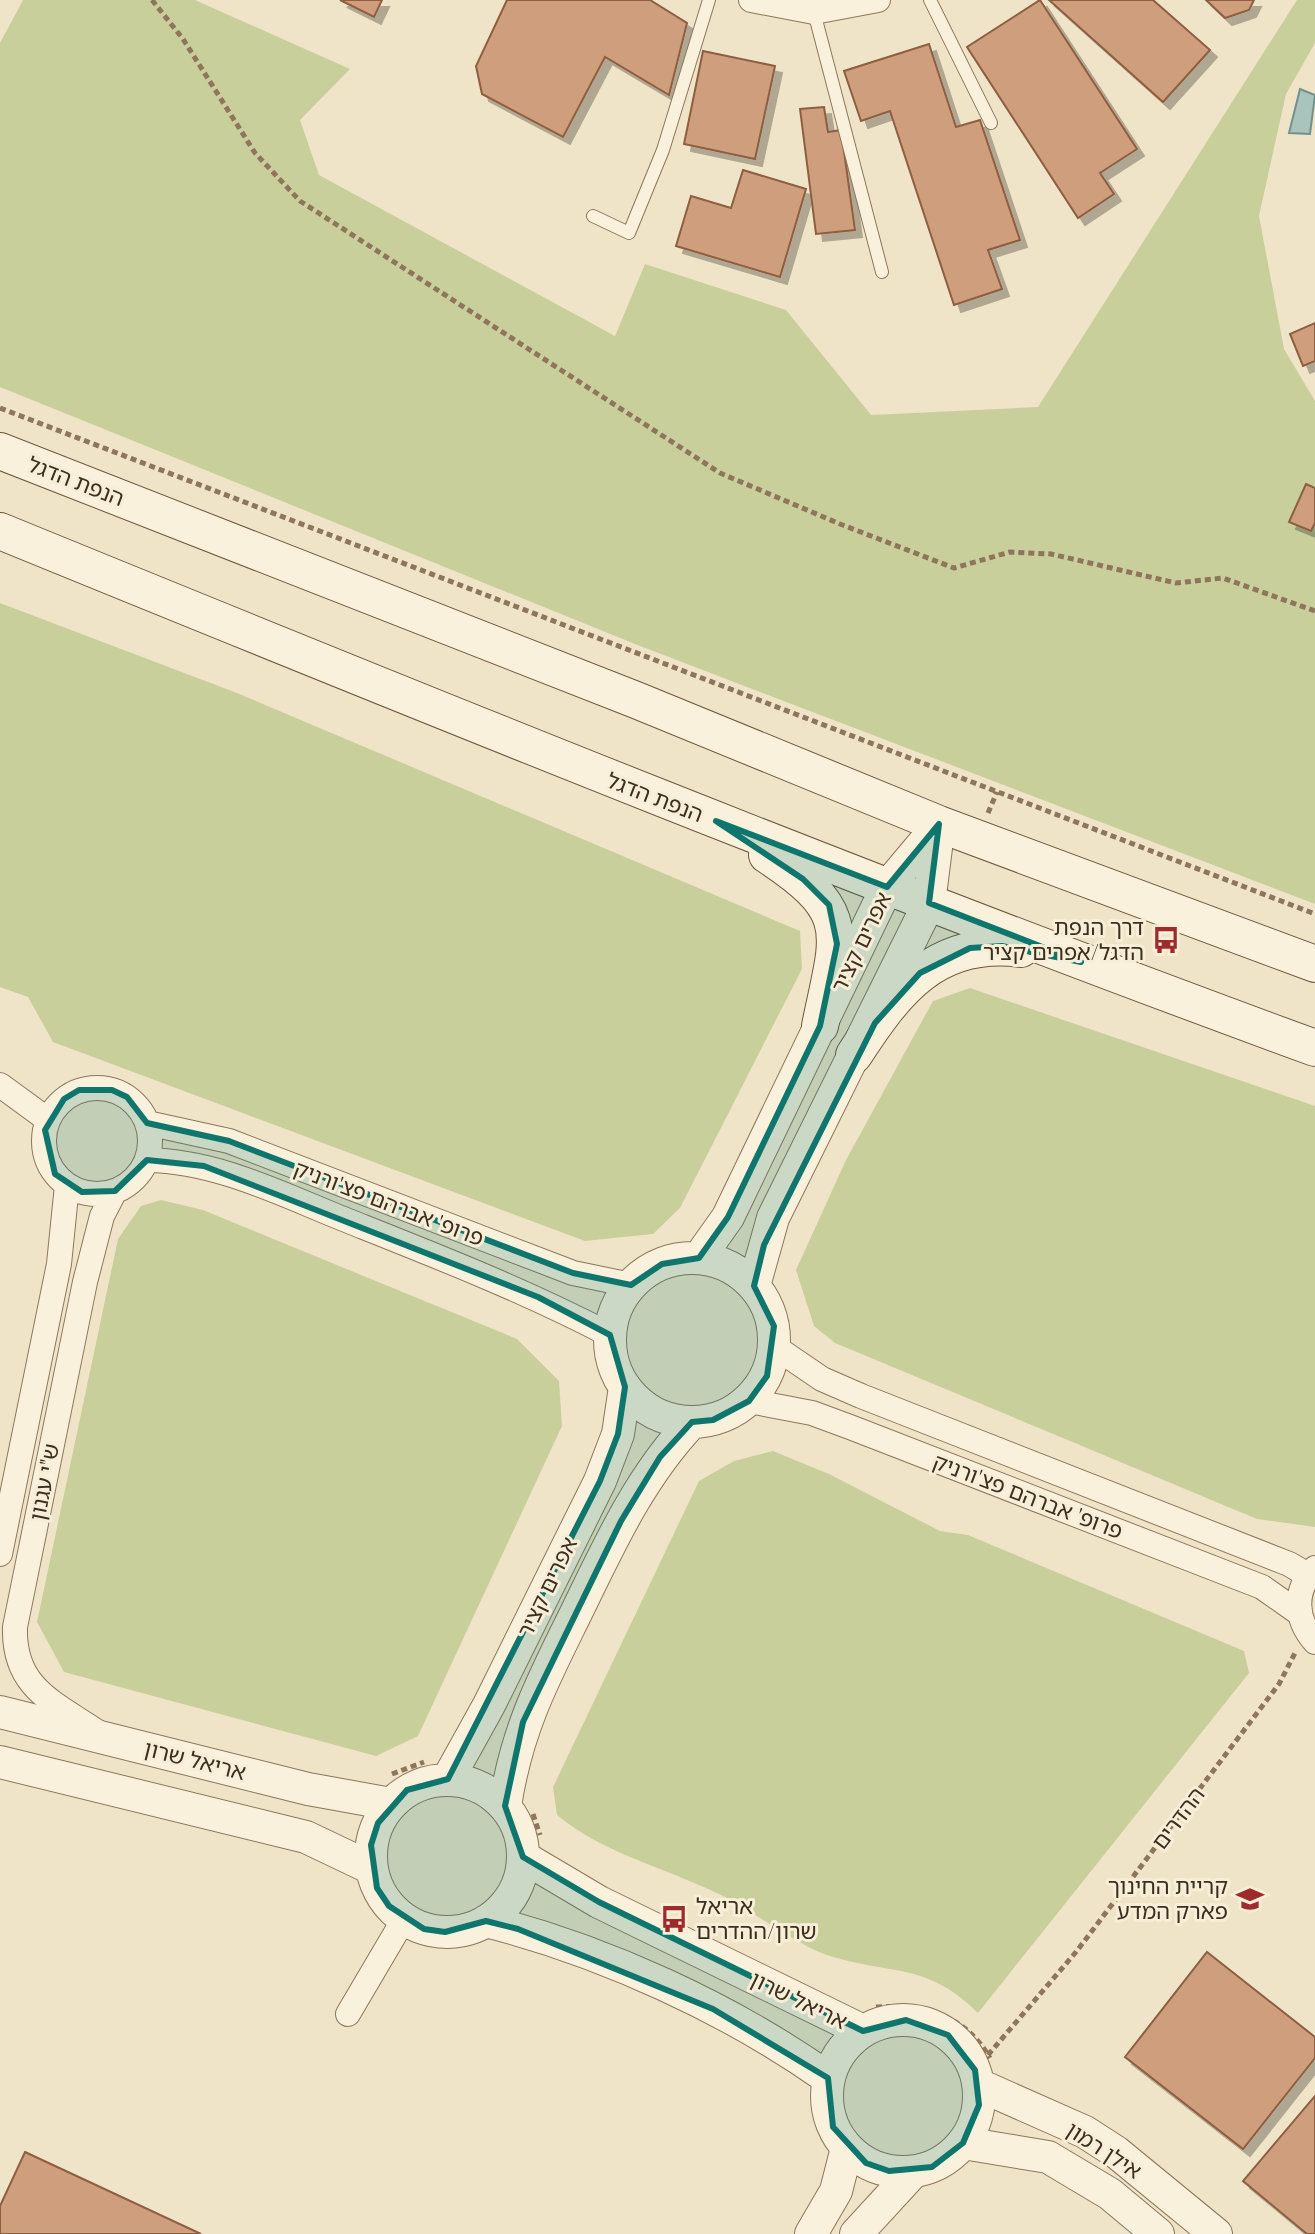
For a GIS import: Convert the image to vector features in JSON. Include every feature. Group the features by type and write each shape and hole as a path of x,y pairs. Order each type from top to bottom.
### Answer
{"main road":[{"name":"הנפת הדגל","path":"0,451 607,688 939,824 1315,964"},
{"name":"הנפת הדגל","path":"0,531 716,821 1081,962 1315,1048"},
{"path":"716,821 803,879 829,905 837,944 820,1026"},
{"path":"854,1055 898,994 920,973 943,958 970,948 1002,946 1081,962"}],"street":[{"path":"751,0 820,12 878,0"},
{"name":"אפרים קציר","path":"699,1258 728,1217 887,887 939,824"},
{"name":"אפרים קציר","path":"764,1292 773,1218 929,903 939,824"},
{"path":"0,1085 48,1120"},
{"path":"96,1088 127,1097 147,1123 150,1148 147,1160 140,1173 115,1191 90,1193 67,1185 48,1161 44,1146 48,1120 64,1099 79,1090 96,1088"},
{"name":"פרופ' אברהם פצ'ורניק","path":"147,1123 229,1141 573,1273 631,1285"},
{"name":"פרופ' אברהם פצ'ורניק","path":"147,1160 176,1161 236,1176 538,1297 610,1335"},
{"name":"ש\"י עגנון","path":"0,1554 59,1264 67,1185"},
{"name":"ש\"י עגנון","path":"105,1737 38,1692 25,1675 14,1648 15,1627 85,1282 102,1216 115,1191"},
{"path":"699,1258 739,1272 764,1292 786,1355 749,1401 713,1420 692,1422 654,1413 625,1387 611,1354 610,1335 613,1317 631,1285 662,1264 699,1258"},
{"name":"פרופ' אברהם פצ'ורניק","path":"786,1355 861,1396 1312,1572"},
{"name":"אפרים קציר","path":"448,1779 489,1705 600,1481 618,1434 625,1387"},
{"name":"פרופ' אברהם פצ'ורניק","path":"749,1401 812,1413 1262,1587 1307,1628"},
{"name":"אפרים קציר","path":"505,1806 523,1722 607,1550 660,1457 692,1422"},
{"path":"1307,1628 1302,1587 1312,1572"},
{"name":"אריאל שרון","path":"0,1712 308,1789 391,1804"},
{"path":"0,1762 306,1837 371,1868"},
{"path":"448,1779 479,1787 505,1806 515,1821 523,1857 513,1894 486,1921 466,1930 445,1932 424,1929 404,1919 389,1906 377,1888 371,1868 371,1845 378,1823 391,1804 407,1790 427,1782 448,1779"},
{"name":"אריאל שרון","path":"523,1857 599,1902 863,2031"},
{"path":"348,2014 404,1919"},
{"path":"486,1921 590,1954 713,2009 777,2042 828,2078"},
{"path":"906,2020 928,2024 956,2042 977,2078 979,2105 963,2143 932,2167 913,2172 878,2167 847,2148 833,2127 827,2103 828,2078 836,2060 863,2031 883,2022 906,2020"},
{"name":"אילן רמון","path":"977,2078 1085,2132 1116,2152 1216,2234"},
{"name":"אילן רמון","path":"963,2143 1048,2157 1110,2194 1158,2234"},
{"path":"811,2234 836,2191 847,2148"},
{"path":"856,2234 913,2172"}],"lane":[{"path":"593,216 629,233 663,150 709,0"},
{"path":"930,0 991,123"},
{"path":"820,12 882,272"}],"path":[{"path":"152,0 183,39 255,153 300,201 720,473 954,568 1010,552 1051,554 1176,583 1223,578 1315,611"},
{"path":"0,408 1315,914"},
{"path":"764,1292 787,1326 786,1355"},
{"name":"ההדרים","path":"977,2078 1279,1684 1307,1628"}],"highlighted area":[{"path":"716,821 887,887 939,824 929,903 1081,962 1002,946 970,948 920,973 875,1023 764,1245 754,1286 774,1326 767,1376 749,1401 713,1420 692,1422 660,1457 621,1521 523,1722 505,1806 523,1857 599,1902 863,2031 906,2020 948,2035 975,2070 979,2105 963,2143 932,2167 889,2171 866,2163 833,2127 828,2078 713,2009 518,1929 486,1921 445,1932 424,1929 389,1906 377,1888 371,1845 378,1823 407,1790 448,1779 600,1481 618,1434 625,1387 610,1335 538,1297 204,1166 147,1160 115,1191 82,1192 55,1174 45,1130 64,1099 79,1090 112,1090 127,1097 147,1123 229,1141 573,1273 631,1285 662,1264 699,1258 728,1217 820,1026 837,944 829,905 803,879"}],"green space":[{"path":"23,0 195,0 350,69 300,120 319,175 615,336 645,264 786,310 871,415 1038,407 1297,0 1315,0 1315,43 1286,94 1259,216 1284,349 1315,401 1315,904 640,646 0,387 0,43"},
{"path":"0,603 237,693 800,931 802,969 680,1208 653,1234 585,1241 53,1042 28,997 0,987"},
{"path":"970,988 1315,1106 1315,1527 1257,1519 835,1343 814,1326 796,1270 846,1160 933,1001"},
{"path":"161,1200 203,1210 517,1339 559,1381 562,1426 418,1736 376,1756 64,1672 37,1622 118,1239 141,1206"},
{"path":"773,1451 829,1474 940,1531 968,1535 1244,1651 1249,1673 978,2013 960,1997 926,1978 820,1952 721,1895 615,1850 575,1829 557,1815 553,1787 699,1481 734,1461"}],"water":[{"path":"1300,89 1315,95 1310,134 1289,133"}],"building":[{"path":"340,0 382,0 374,17"},
{"path":"507,0 650,0 687,23 669,95 605,57 563,137 482,94 476,66"},
{"path":"1040,0 1137,149 1100,173 1114,194 1078,218 967,47"},
{"path":"1049,0 1153,0 1210,50 1163,102"},
{"path":"1206,0 1254,0 1249,10 1225,18"},
{"path":"929,44 956,127 980,120 1020,240 988,250 1002,289 954,305 890,111 861,121 844,71"},
{"path":"703,51 775,66 755,159 684,144"},
{"path":"824,107 828,132 841,130 855,230 816,234 800,109"},
{"path":"743,170 806,189 780,277 676,246 691,196 731,208"},
{"path":"1315,323 1315,361 1303,366 1290,334"},
{"path":"1306,484 1315,488 1315,523 1311,531 1289,522"},
{"path":"1207,1952 1315,2037 1315,2058 1243,2149 1125,2057"},
{"path":"1315,2096 1315,2234 1307,2234 1243,2181"},
{"path":"25,2152 201,2234 0,2234 0,2206"}],"place":[{"name":"דרך הנפת הדגל/אפרים קציר","path":"1166,940"},
{"name":"קריית החינוך פארק המדע","path":"1250,1899"},
{"name":"אריאל שרון/ההדרים","path":"674,1919"}]}
